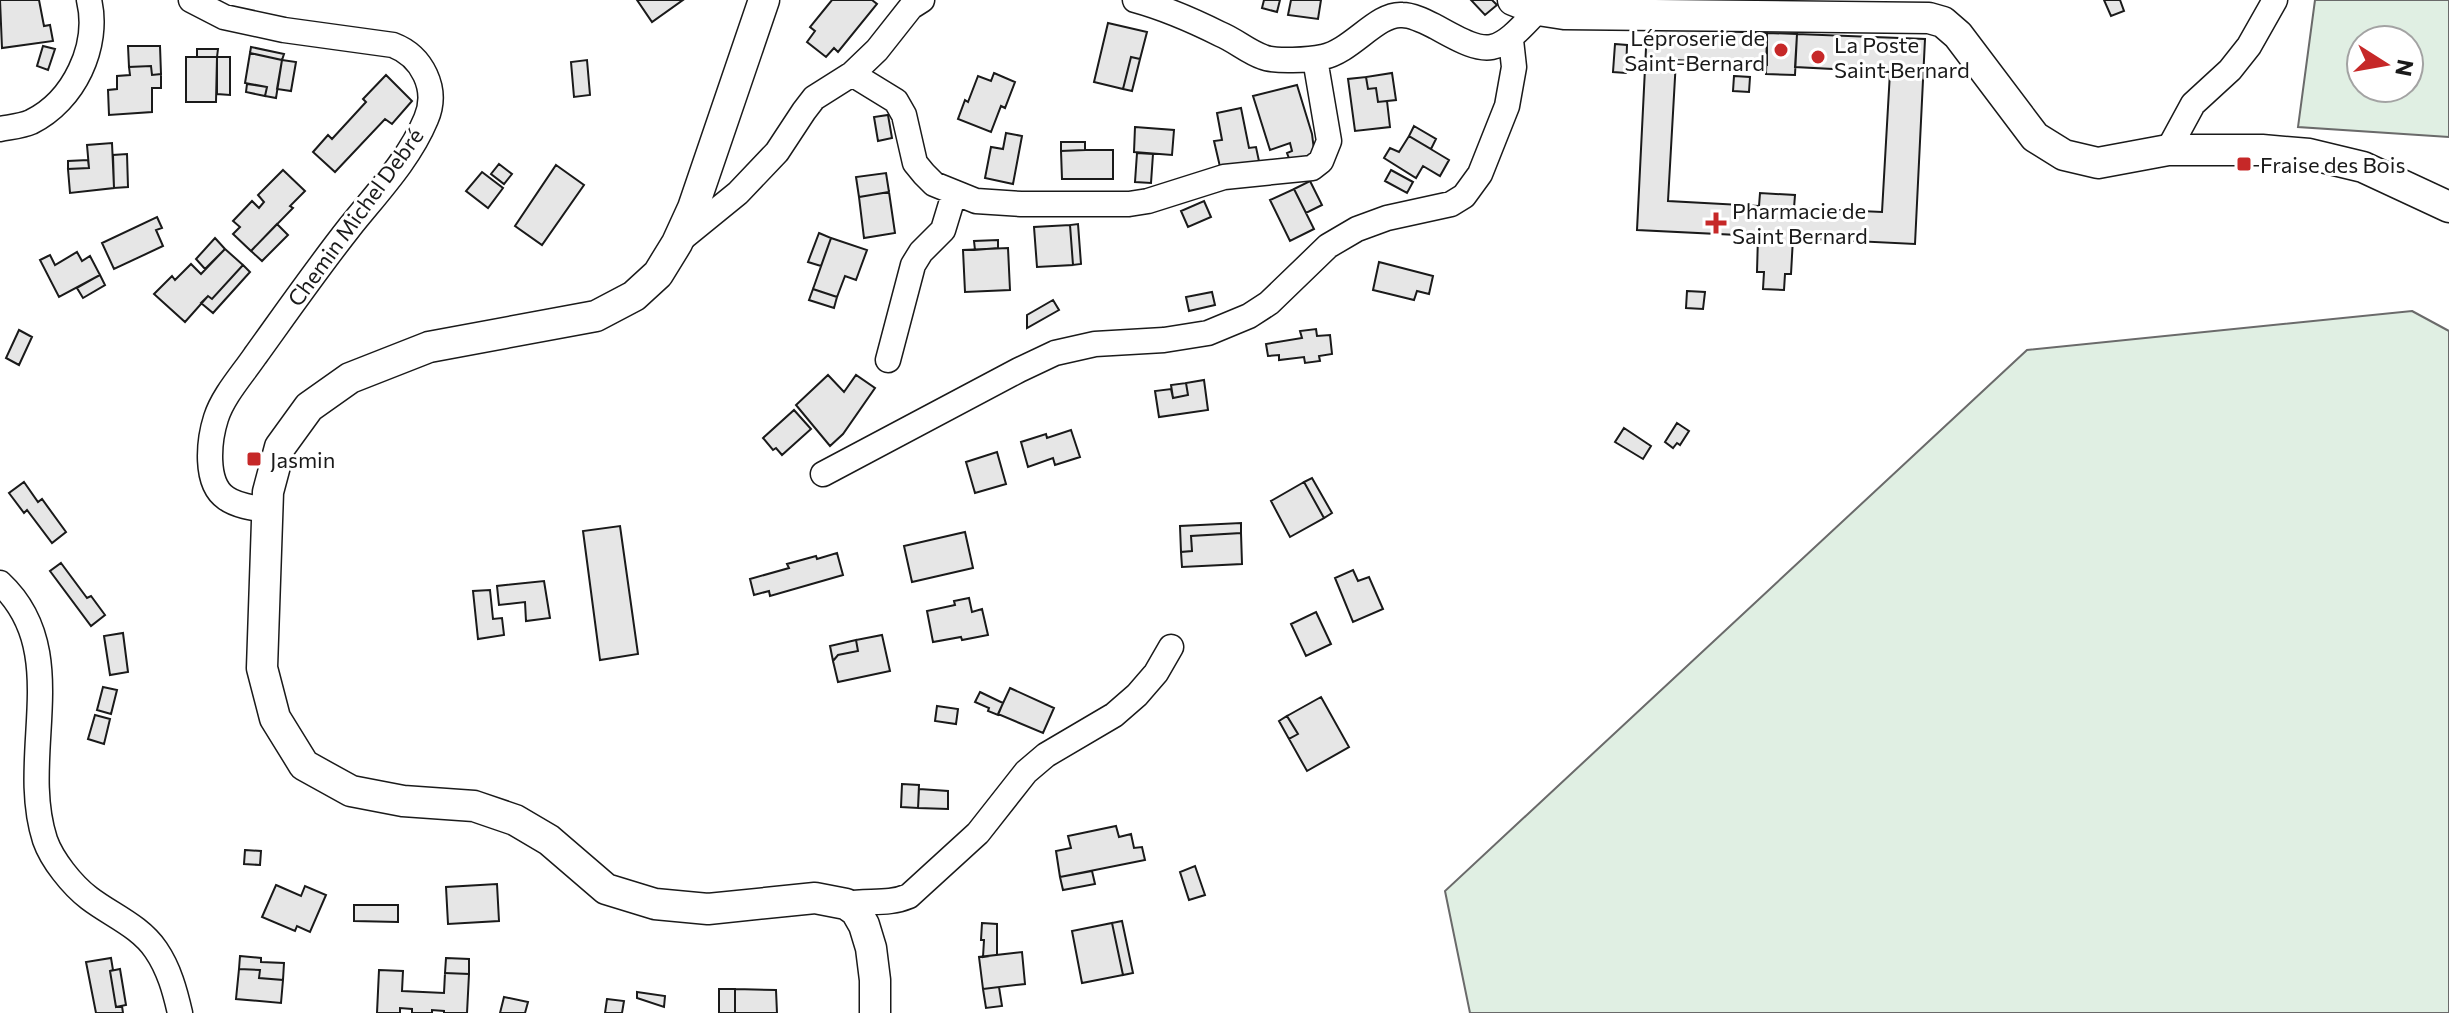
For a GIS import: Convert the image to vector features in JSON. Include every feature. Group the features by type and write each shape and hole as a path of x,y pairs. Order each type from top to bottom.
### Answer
{"street":[{"path":"0,129 30,122 62,98 77,77 87,53 92,12 89,0"},
{"name":"Chemin Michel Debré","path":"191,0 224,17 408,50 417,60 429,87 427,117 410,151 310,278 216,416 211,461 213,481 225,498 251,508 267,510"},
{"path":"764,0 693,208 658,274 634,296 596,316 429,347 350,378 309,407 280,447 268,492 262,668 275,718 304,765 351,791 403,801 474,806 515,820 549,840 606,889 655,904 708,909 815,898 846,904 864,900 895,902 909,896 978,833 1026,772 1046,755 1114,715 1137,695 1156,673 1171,647"},
{"path":"677,243 738,193 777,152 814,98 852,74 877,50 911,7 922,0"},
{"path":"1135,0 1221,34 1264,58 1315,59 1333,55 1382,20 1404,14 1475,47 1497,47 1511,40"},
{"path":"2168,150 2193,104 2230,70 2249,46 2275,0"},
{"path":"823,474 1055,353 1095,344 1164,340 1208,333 1249,316 1269,303 1328,246 1357,229 1387,218 1451,204 1464,196 1480,174 1507,106 1514,67 1511,40 1526,5 1564,14 1929,18 1943,22 1958,35 2035,137 2064,155 2098,163 2168,150 2262,150 2309,154 2363,167 2449,207"},
{"path":"852,74 896,101 904,115 915,163 934,184 954,194 976,201 1021,204 1129,204 1224,177 1312,168 1321,161 1329,141 1315,59"},
{"path":"888,360 913,265 943,230 954,194"},
{"path":"0,583 12,594 33,633 42,672 36,774 38,811 46,844 62,869 87,897 131,924 156,949 173,984 180,1013"},
{"path":"846,904 856,911 864,925 871,948 875,1013"}],"green space":[{"path":"2315,0 2449,0 2449,137 2298,127"},
{"path":"2412,311 2449,331 2449,1013 1470,1013 1445,891 2027,350"}],"building":[{"path":"0,0 39,0 44,26 50,25 53,41 2,48"},
{"path":"637,0 683,0 652,22"},
{"path":"832,0 872,0 877,4 838,52 834,48 826,57 807,42 815,31 810,27"},
{"path":"1264,0 1280,0 1277,12 1262,8"},
{"path":"1291,0 1321,0 1318,19 1288,15"},
{"path":"1471,0 1492,0 1497,5 1485,15"},
{"path":"2104,0 2120,0 2124,11 2111,16"},
{"path":"1108,23 1147,32 1140,59 1131,57 1123,89 1094,82"},
{"path":"1647,28 1767,33 1767,65 1676,60 1668,201 1759,206 1760,193 1795,195 1794,208 1882,212 1890,72 1795,67 1797,34 1925,39 1915,244 1793,238 1791,274 1785,274 1784,290 1763,289 1764,272 1757,272 1758,236 1637,230"},
{"name":"Léproserie de Saint-Bernard","path":"1767,33 1797,34 1795,75 1766,74"},
{"path":"1615,44 1627,45 1626,73 1613,72"},
{"path":"43,46 55,49 48,70 37,66"},
{"path":"128,46 160,46 161,74 152,75 151,66 129,67"},
{"path":"251,47 284,54 282,60 250,53"},
{"path":"197,49 218,49 217,57 197,57"},
{"path":"250,53 282,60 276,98 265,96 267,87 245,83"},
{"path":"186,57 217,57 216,102 186,102"},
{"path":"217,57 230,57 230,95 217,94"},
{"path":"1131,57 1140,59 1132,91 1123,89"},
{"path":"282,60 296,62 291,91 277,89"},
{"path":"587,60 590,95 574,97 571,62"},
{"path":"151,66 152,75 161,74 161,88 152,88 152,112 109,115 108,90 117,89 117,76 130,75 129,67"},
{"path":"994,73 1015,82 991,132 958,119 978,76 991,81"},
{"path":"1392,73 1396,100 1378,102 1376,88 1368,89 1366,77"},
{"path":"386,75 412,101 392,124 385,119 335,172 313,152 328,135 332,139"},
{"path":"1734,76 1750,77 1749,92 1733,91"},
{"path":"1366,77 1368,89 1376,88 1378,102 1387,101 1390,127 1355,131 1348,79"},
{"path":"247,84 267,87 265,96 246,92"},
{"path":"1297,85 1312,134 1315,158 1290,161 1287,153 1292,151 1290,143 1270,150 1253,96"},
{"path":"1241,108 1249,148 1256,147 1260,166 1221,171 1214,141 1222,140 1217,113"},
{"path":"888,115 892,138 878,141 874,117"},
{"path":"1414,126 1436,139 1431,149 1409,136"},
{"path":"1135,127 1174,130 1172,155 1134,152"},
{"path":"1006,133 1022,136 1013,184 985,178 991,147 1003,149"},
{"path":"1409,136 1449,160 1440,176 1423,166 1416,178 1384,158 1390,148 1399,152"},
{"path":"1061,142 1085,142 1085,150 1061,151"},
{"path":"112,143 114,188 70,193 68,169 89,168 87,145"},
{"path":"1113,150 1113,179 1062,179 1061,151"},
{"path":"1137,153 1153,154 1151,183 1135,182"},
{"path":"127,154 128,187 114,188 113,155"},
{"path":"88,160 89,168 68,169 68,161"},
{"path":"499,164 512,174 504,184 491,174"},
{"path":"556,165 584,185 542,245 515,226"},
{"path":"283,170 305,191 290,206 293,208 251,251 233,234 240,227 233,221 252,201 259,208 264,202 258,195"},
{"path":"1391,170 1413,182 1407,193 1385,181"},
{"path":"482,172 503,188 488,208 466,191"},
{"path":"886,173 889,192 859,197 856,177"},
{"path":"1310,181 1322,205 1306,213 1294,189"},
{"path":"1294,189 1314,229 1290,241 1270,200"},
{"path":"889,192 895,233 864,238 859,197"},
{"path":"1204,201 1211,217 1188,227 1181,211"},
{"path":"157,217 162,228 156,230 163,246 114,269 102,243"},
{"path":"277,224 288,235 262,261 251,251"},
{"path":"1078,224 1081,264 1073,265 1070,225"},
{"path":"1070,225 1073,265 1037,267 1034,227"},
{"path":"819,233 831,238 821,266 808,262"},
{"path":"215,238 225,249 205,269 196,259"},
{"path":"831,238 867,250 856,280 845,276 837,297 813,289"},
{"path":"998,240 998,248 975,250 974,241"},
{"path":"1008,248 1010,290 965,292 963,250"},
{"path":"225,249 243,265 212,299 208,296 185,322 154,294 172,276 175,280 191,264 201,274"},
{"path":"77,252 82,261 90,256 100,275 59,297 40,260 50,255 55,265"},
{"path":"1379,262 1433,276 1429,294 1417,291 1414,300 1373,290"},
{"path":"243,265 250,272 213,313 201,303 208,296 212,299"},
{"path":"100,275 105,285 83,298 77,288"},
{"path":"813,289 837,297 834,308 809,300"},
{"path":"1687,291 1705,292 1703,309 1686,308"},
{"path":"1212,292 1215,305 1189,311 1186,297"},
{"path":"1053,300 1059,310 1027,328 1027,315"},
{"path":"1316,329 1317,336 1330,335 1332,354 1319,356 1320,361 1305,363 1304,357 1279,360 1279,355 1268,356 1266,344 1302,338 1300,331"},
{"path":"19,330 32,337 19,365 6,358"},
{"path":"828,375 844,392 856,375 875,388 843,434 830,446 796,405"},
{"path":"1204,380 1208,410 1159,417 1155,391 1171,389 1173,398 1188,395 1186,383"},
{"path":"1186,383 1188,395 1173,398 1171,385"},
{"path":"794,410 811,429 782,455 763,438"},
{"path":"1677,423 1689,431 1680,445 1677,443 1673,448 1665,442"},
{"path":"1624,428 1651,446 1643,459 1615,442"},
{"path":"1071,430 1080,457 1055,465 1053,458 1028,467 1021,442"},
{"path":"997,452 1006,484 975,493 966,462"},
{"path":"1312,478 1332,513 1324,518 1304,482"},
{"path":"24,482 38,502 42,499 66,532 52,543 27,510 24,513 9,493"},
{"path":"1304,482 1324,518 1290,537 1271,501"},
{"path":"1241,523 1241,533 1191,536 1192,551 1181,552 1180,526"},
{"path":"620,526 638,654 600,660 583,531"},
{"path":"965,532 973,568 912,582 904,546"},
{"path":"1241,533 1242,564 1182,567 1181,552 1192,551 1191,536"},
{"path":"837,553 843,575 770,596 769,591 754,595 750,579 789,568 787,564"},
{"path":"61,563 87,598 91,596 105,615 91,626 50,571"},
{"path":"1353,570 1358,581 1369,577 1383,609 1353,622 1335,578"},
{"path":"544,581 550,618 526,621 525,602 499,605 497,586"},
{"path":"490,590 493,619 502,618 504,635 478,639 473,591"},
{"path":"969,598 972,612 982,609 988,635 933,642 927,611 955,605 954,601"},
{"path":"1316,612 1331,644 1306,656 1291,624"},
{"path":"123,633 128,672 110,675 104,636"},
{"path":"882,635 890,671 838,682 833,661 838,655 858,651 856,640"},
{"path":"856,640 858,651 838,655 833,661 830,646"},
{"path":"103,687 117,690 111,714 97,710"},
{"path":"1010,688 1054,708 1043,733 998,714"},
{"path":"980,692 1003,703 998,715 975,702"},
{"path":"1321,697 1349,747 1307,771 1289,739 1298,734 1287,716"},
{"path":"937,706 958,709 956,724 935,721"},
{"path":"95,715 110,719 104,744 88,739"},
{"path":"1287,716 1298,734 1289,739 1279,721"},
{"path":"902,784 919,785 918,808 901,807"},
{"path":"919,789 948,791 948,809 918,808"},
{"path":"1116,826 1119,837 1131,834 1134,848 1142,847 1145,860 1060,877 1056,851 1071,848 1068,836"},
{"path":"245,850 261,851 260,865 244,864"},
{"path":"1195,866 1205,895 1189,900 1180,872"},
{"path":"1092,871 1095,884 1063,890 1060,877"},
{"path":"497,884 499,921 448,924 446,887"},
{"path":"276,885 301,896 305,886 326,895 310,932 297,926 295,931 262,917"},
{"path":"354,905 398,905 398,922 354,921"},
{"path":"1122,921 1133,973 1123,975 1112,923"},
{"path":"982,923 997,924 997,955 983,957"},
{"path":"1112,923 1123,975 1082,983 1072,931"},
{"path":"1022,952 1025,984 983,989 979,957"},
{"path":"240,956 261,958 261,962 284,963 283,980 259,978 260,970 239,969"},
{"path":"111,958 116,1007 122,1006 123,1013 96,1013 86,962"},
{"path":"446,958 469,959 469,974 445,973"},
{"path":"120,969 126,1005 116,1007 110,971"},
{"path":"239,969 260,970 259,978 283,980 281,1003 236,999"},
{"path":"379,970 403,971 402,991 444,993 445,973 469,974 467,1013 432,1010 432,1013 412,1013 412,1009 400,1008 400,1013 377,1013"},
{"path":"999,987 1002,1006 986,1008 983,989"},
{"path":"719,989 735,989 735,1013 719,1013"},
{"path":"735,989 776,990 777,1013 735,1013"},
{"path":"637,992 665,996 664,1007 637,998"},
{"path":"504,997 528,1002 525,1013 500,1013"},
{"path":"607,999 624,1001 622,1013 605,1013"}],"place":[{"name":"Léproserie de Saint-Bernard","path":"1781,50"},
{"name":"La Poste Saint Bernard","path":"1818,57"},
{"name":"Fraise des Bois","path":"2244,164"},
{"name":"Pharmacie de Saint Bernard","path":"1716,223"},
{"name":"Jasmin","path":"254,459"}]}
